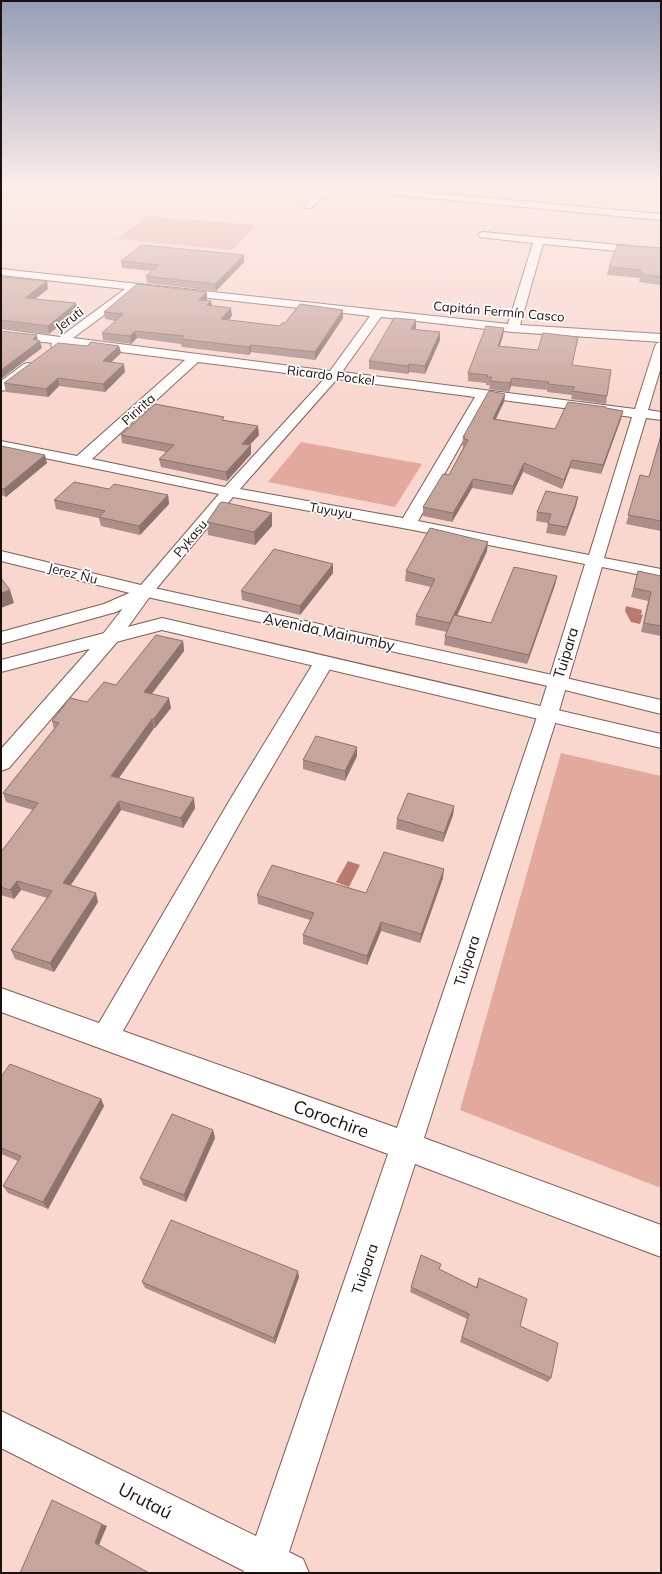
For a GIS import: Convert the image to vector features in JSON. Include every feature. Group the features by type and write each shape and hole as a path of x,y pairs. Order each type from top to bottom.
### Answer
{"street":[{"path":"512,328 533,259"},
{"name":"Capitán Fermín Casco","path":"1,272 512,328 661,338"},
{"name":"Jeruti","path":"1,387 135,286"},
{"name":"Pykasu","path":"1,763 110,638 145,591 229,492 333,376 378,313"},
{"name":"Ricardo Pockel","path":"1,333 651,415"},
{"name":"Tuipara","path":"273,1569 406,1146 548,714 594,560 651,415 661,346"},
{"name":"Piririta","path":"81,461 195,358"},
{"path":"408,524 483,394"},
{"name":"Tuyuyu","path":"1,445 229,492 408,524 661,574"},
{"name":"Jerez Ñu","path":"1,556 145,591"},
{"path":"1,638 110,608 145,591"},
{"name":"Avenida Mainumby","path":"145,591 557,682 661,707"},
{"name":"Avenida Mainumby","path":"1,666 162,624 661,741"},
{"path":"105,1037 239,804 324,662"},
{"name":"Corochire","path":"1,1000 406,1146 661,1241"},
{"name":"Urutaú","path":"1,1428 273,1569"}],"shaded area":[{"path":"301,442 422,464 395,507 268,482"},
{"path":"626,606 642,610 641,615 643,615 640,624 631,622 625,611"},
{"path":"561,753 661,776 661,1188 460,1110"},
{"path":"348,861 360,865 349,887 336,882"}],"building":[{"path":"123,259 240,259 215,284 146,276 159,265 121,261"},
{"path":"612,259 661,259 661,277 641,274 641,270 609,267"},
{"path":"1,277 47,281 25,298 76,303 48,326 1,320"},
{"path":"137,284 207,292 199,300 211,301 207,305 231,308 221,319 280,326 282,323 285,323 300,304 343,310 315,352 251,345 249,347 181,339 184,336 135,331 130,336 102,333 123,314 104,312"},
{"path":"394,318 416,320 411,329 440,332 425,366 409,364 408,366 369,361"},
{"path":"486,326 504,328 498,346 538,350 543,333 578,337 572,365 611,370 607,396 572,391 575,387 548,384 549,382 512,378 510,383 490,381 492,377 487,377 488,375 468,373"},
{"path":"1,331 37,335 33,339 40,341 1,370"},
{"path":"91,342 119,346 103,361 124,364 103,384 58,378 46,389 4,383 58,343 87,346"},
{"path":"489,391 505,394 493,419 555,429 568,402 606,407 623,411 603,465 572,460 564,480 524,463 513,486 473,479 453,513 423,507 443,474 449,475 468,440 464,439 465,437 463,437"},
{"path":"155,404 224,417 222,420 258,426 242,444 251,445 226,472 159,459 174,445 121,435"},
{"path":"661,435 661,521 628,515 640,475 649,477"},
{"path":"1,446 45,455 4,489 1,488"},
{"path":"74,482 109,489 114,484 168,495 139,526 99,517 105,511 54,500"},
{"path":"546,491 578,497 567,527 548,524 551,514 537,512"},
{"path":"223,502 272,513 254,532 207,522 220,503"},
{"path":"430,528 488,542 450,623 416,616 435,579 406,571"},
{"path":"274,549 333,564 300,606 241,591"},
{"path":"514,567 557,576 529,655 445,636 454,615 491,623"},
{"path":"638,571 661,576 661,626 644,623 651,592 634,588"},
{"path":"1,578 10,590 1,593"},
{"path":"156,635 183,641 144,692 169,698 111,776 194,798 181,818 119,801 63,883 96,893 50,963 11,950 52,891 17,881 10,890 1,887 1,852 38,803 3,793 59,723 52,721 70,698 87,702 104,682 116,685"},
{"path":"316,736 357,747 345,771 303,760"},
{"path":"408,793 454,806 444,833 397,819"},
{"path":"384,852 444,869 421,934 381,922 367,956 303,935 314,913 257,895 272,865 366,893"},
{"path":"10,1064 101,1099 43,1202 3,1186 21,1156 1,1148 1,1077"},
{"path":"172,1114 213,1130 184,1195 140,1178"},
{"path":"171,1220 298,1271 274,1338 142,1282"},
{"path":"421,1255 441,1264 439,1269 477,1288 479,1278 527,1299 520,1326 558,1343 551,1378 462,1337 469,1314 411,1287"},
{"path":"52,1500 102,1524 95,1543 149,1573 20,1573"}]}
